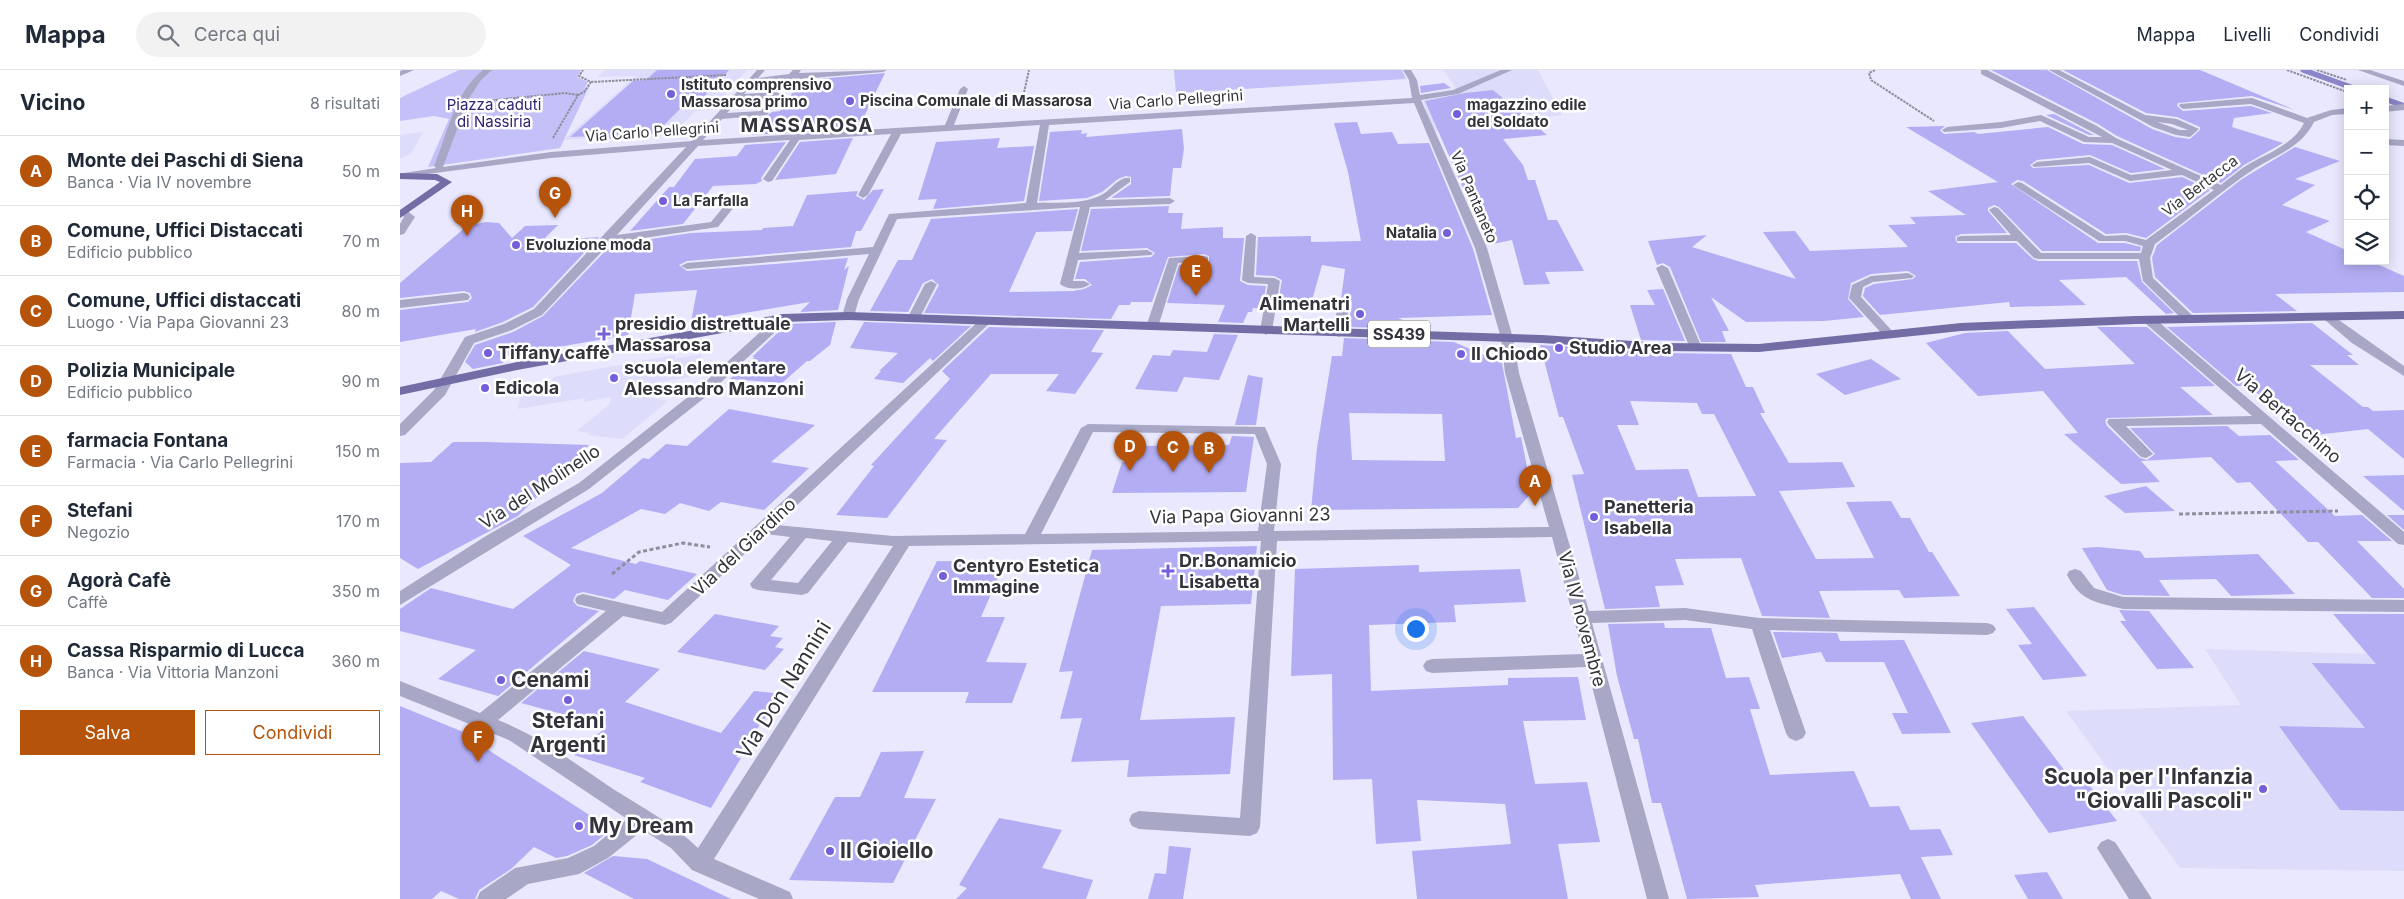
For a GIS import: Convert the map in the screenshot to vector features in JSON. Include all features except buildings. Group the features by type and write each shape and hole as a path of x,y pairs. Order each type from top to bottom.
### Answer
{"main road":[{"path":"403,214 447,182 437,177 404,176"},
{"name":"SS439","path":"400,391 783,318 848,316 1507,338 1696,348 1759,348 1961,327 2149,320 2404,315"}],"street":[{"path":"400,74 410,70"},
{"path":"439,166 463,104 475,81 488,70"},
{"path":"403,427 440,392 469,340 508,328 538,312 696,144 761,70"},
{"path":"752,81 795,73 883,70"},
{"name":"Via Pantaneto","path":"1407,70 1413,80 1416,99 1481,248 1507,338"},
{"name":"Via Carlo Pellegrini","path":"404,176 543,156 696,144 1045,124 1416,99 1455,92 1508,70"},
{"path":"2053,70 2145,118"},
{"path":"2362,70 2404,84"},
{"path":"1984,72 2094,128 2113,140 2221,189"},
{"path":"948,129 964,89"},
{"path":"720,116 764,113 777,95 738,97"},
{"path":"2183,106 2252,101 2309,122"},
{"name":"Via Bertacca","path":"2148,251 2173,224 2251,167 2282,150 2297,139 2304,133 2309,122 2330,113 2344,116"},
{"path":"1947,130 2001,125 2041,118 2087,140 2113,140"},
{"path":"1030,206 1045,124"},
{"path":"863,195 898,132"},
{"path":"768,179 795,139"},
{"path":"2389,142 2404,143"},
{"path":"2037,165 2090,160 2130,178 2184,172"},
{"path":"1086,204 1107,196 1126,180"},
{"path":"2018,185 2103,239 2126,238 2148,251"},
{"path":"848,316 852,299 893,216 1030,206 1170,201"},
{"path":"1084,284 1066,284 1086,204"},
{"path":"607,240 714,225 729,207"},
{"path":"1994,210 2038,256 2148,251"},
{"path":"400,232 410,217 403,214"},
{"path":"1251,236 1248,280 1274,281 1266,331"},
{"path":"1961,239 2020,238"},
{"path":"688,266 876,250"},
{"path":"2148,251 2147,279 2189,319"},
{"path":"1073,257 1147,252"},
{"path":"1152,327 1173,260 1204,259"},
{"path":"1662,268 1696,348"},
{"path":"1889,334 1855,298 1858,285 1871,279 1908,276"},
{"path":"913,319 931,284"},
{"path":"400,304 464,297"},
{"path":"1339,333 1344,303"},
{"path":"2329,317 2356,340 2404,372"},
{"name":"Via del Molinello","path":"400,599 492,540 584,486 698,396 783,318"},
{"name":"Via Bertacchino","path":"2149,320 2404,540"},
{"name":"Via del Giardino","path":"620,609 665,619 986,321"},
{"name":"Via IV novembre","path":"1507,338 1512,373 1558,532 1658,899"},
{"path":"2146,454 2114,422 2264,420"},
{"path":"1030,540 1088,428 1260,430 1274,464 1267,536 1250,827 1139,820"},
{"name":"Via Papa Giovanni 23","path":"763,529 844,538 913,541 1267,536 1331,533 1558,532"},
{"path":"802,533 758,584 802,589 844,538"},
{"name":"Via Don Nannini","path":"700,863 913,541"},
{"path":"2075,574 2080,587 2090,595 2123,603 2404,606"},
{"path":"583,600 620,609"},
{"path":"483,721 620,609"},
{"path":"1581,617 1685,614 1759,624 1987,628"},
{"path":"1759,624 1796,733"},
{"path":"1432,666 1593,660"},
{"path":"400,688 516,735 678,842 700,863 782,899"},
{"path":"488,899 523,875 571,867 601,852 643,818"},
{"path":"2108,848 2141,899"}],"path":[{"path":"583,70 579,76 591,82 726,75"},
{"path":"1019,125 1029,70"},
{"path":"1875,70 1869,72 1871,80 1947,130"},
{"path":"2287,70 2344,91"},
{"path":"551,142 578,95 584,92 591,82"},
{"path":"463,104 565,93 578,95"},
{"path":"2179,514 2370,510"},
{"path":"612,574 639,552 683,543 738,553"}],"shaded area":[{"name":"Istituto comprensivo Massarosa primo","path":"606,70 747,70 711,110 695,111 673,134 563,140 636,76 597,77"},
{"path":"1443,70 1538,70 1562,115 1433,132 1423,100 1460,94"},
{"path":"423,132 411,154 400,159 400,135"},
{"path":"701,354 700,375 650,384 647,397 668,401 622,439 587,435 590,433 577,431 610,404 611,397 584,402 585,398 518,409 522,388 552,382 553,377 675,355 675,359"},
{"name":"Scuola per l'Infanzia \"Giovalli Pascoli\"","path":"2205,649 2404,655 2404,871 2180,868 2066,711 2241,705"}],"green space":[{"name":"Piazza caduti di Nassiria","path":"459,70 581,70 577,77 588,82 584,89 589,87 560,148 428,167 449,119 434,116 400,121 400,98"},
{"path":"1174,70 1402,70 1406,79 1176,93"}],"waterway":[{"path":"2303,70 2345,85"},
{"path":"2389,100 2404,106"}],"place":[{"name":"Istituto comprensivo Massarosa primo","path":"671,94"},
{"name":"Piscina Comunale di Massarosa","path":"850,101"},
{"name":"magazzino edile del Soldato","path":"1457,114"},
{"name":"La Farfalla","path":"663,201"},
{"name":"Agorà Cafè","path":"555,218"},
{"name":"Natalia","path":"1447,233"},
{"name":"Cassa Risparmio di Lucca","path":"467,236"},
{"name":"Evoluzione moda","path":"516,245"},
{"name":"farmacia Fontana","path":"1196,296"},
{"name":"Alimenatri Martelli","path":"1360,314"},
{"name":"presidio distrettuale Massarosa","path":"604,334"},
{"name":"Studio Area","path":"1559,348"},
{"name":"Tiffany caffè","path":"488,353"},
{"name":"Il Chiodo","path":"1461,354"},
{"name":"scuola elementare Alessandro Manzoni","path":"614,378"},
{"name":"Edicola","path":"485,388"},
{"name":"Polizia Municipale","path":"1130,471"},
{"name":"Comune, Uffici distaccati","path":"1173,472"},
{"name":"Comune, Uffici Distaccati","path":"1209,473"},
{"name":"Monte dei Paschi di Siena","path":"1535,506"},
{"name":"Panetteria Isabella","path":"1594,517"},
{"name":"Dr.Bonamicio Lisabetta","path":"1168,571"},
{"name":"Centyro Estetica Immagine","path":"943,576"},
{"name":"Cenami","path":"501,680"},
{"name":"Stefani Argenti","path":"568,700"},
{"name":"Stefani","path":"478,762"},
{"name":"Scuola per l'Infanzia \"Giovalli Pascoli\"","path":"2263,789"},
{"name":"My Dream","path":"579,826"},
{"name":"Il Gioiello","path":"830,851"}],"district":[{"name":"MASSAROSA","path":"807,125"}]}
